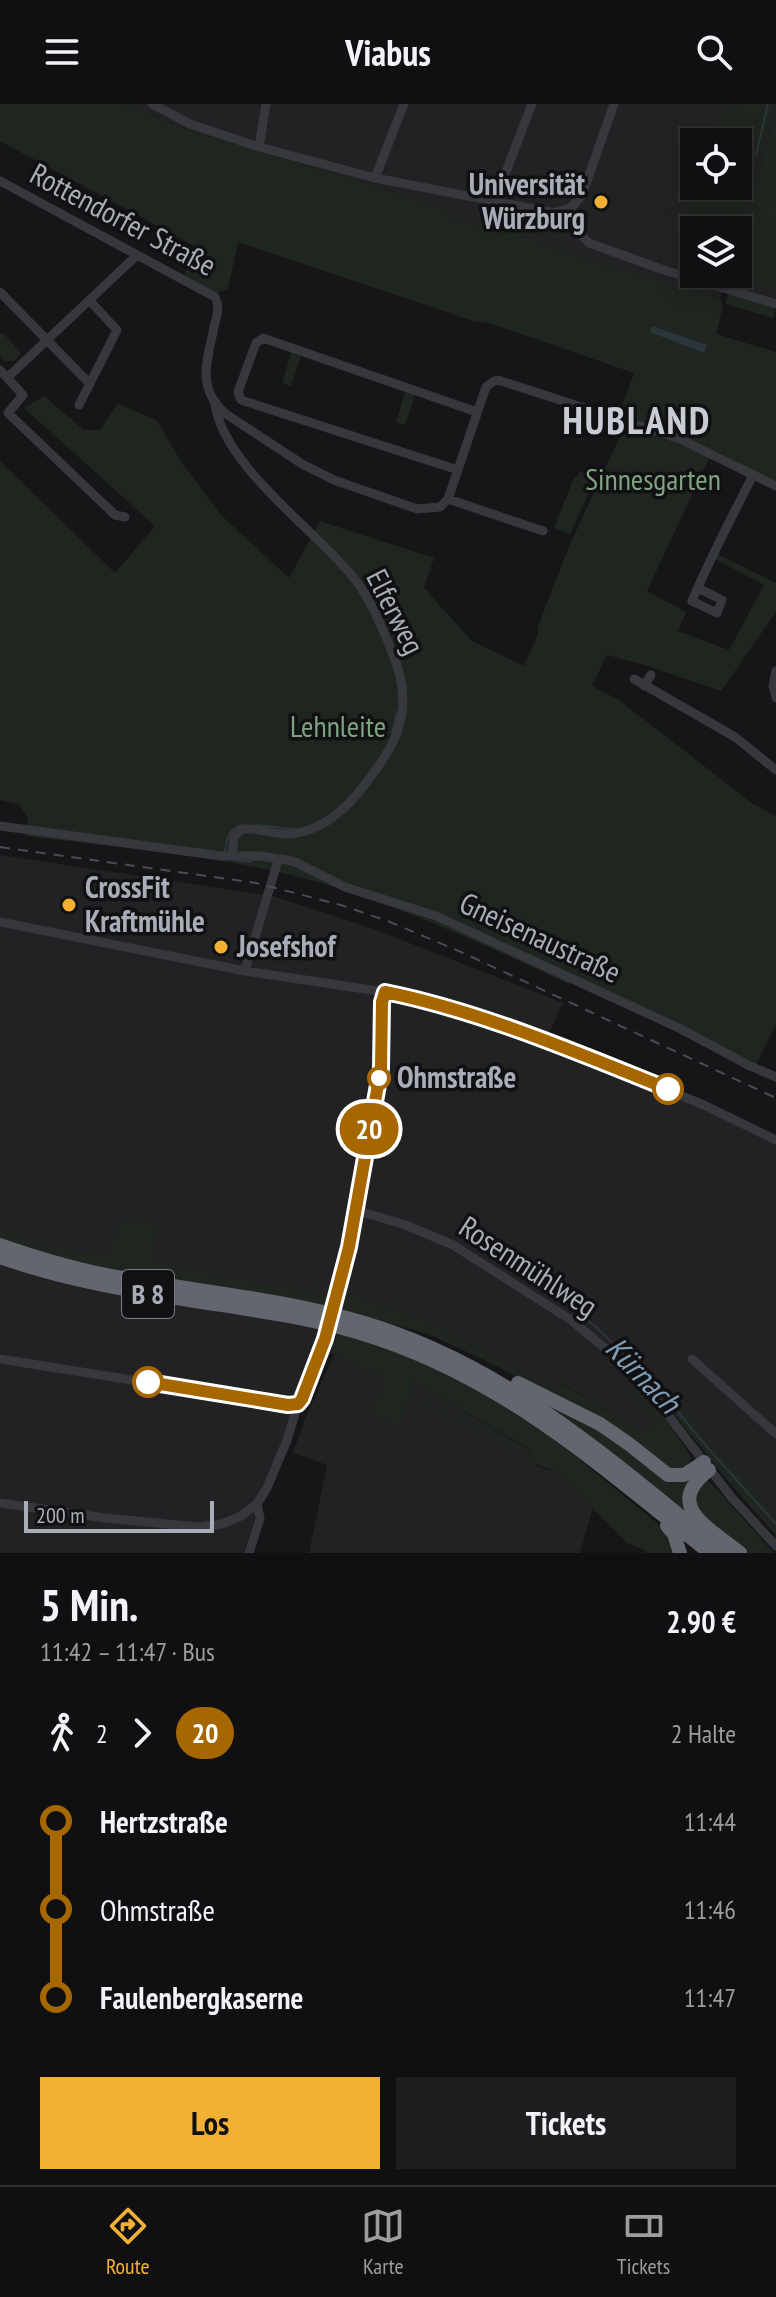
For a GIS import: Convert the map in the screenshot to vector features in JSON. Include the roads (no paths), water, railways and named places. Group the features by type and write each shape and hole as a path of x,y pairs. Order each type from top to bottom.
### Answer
{"highway":[{"name":"B 8","path":"1,1250 39,1270 97,1284 298,1313 418,1342 473,1366 561,1421 726,1553"},
{"name":"B 8","path":"358,1327 457,1371 501,1395 554,1430 710,1553"},
{"name":"B 8","path":"473,1366 502,1375 600,1424 668,1475 684,1475 706,1466"},
{"path":"706,1466 692,1487 689,1506 703,1523 740,1553"},
{"name":"B 8","path":"658,1512 674,1534 680,1553"}],"street":[{"path":"152,104 189,123 259,147 375,178 547,213 567,210 582,195 614,104"},
{"path":"259,147 266,104"},
{"path":"375,178 404,104"},
{"path":"494,203 532,104"},
{"name":"Rottendorfer Straße","path":"0,181 215,297 218,310 206,378 215,404"},
{"path":"567,210 580,234 589,243 776,304"},
{"path":"125,517 115,515 4,416 23,395 4,374 47,341 137,255"},
{"path":"0,292 90,384"},
{"path":"79,405 117,330 89,300"},
{"path":"458,470 241,400 238,392 256,343 263,338 477,412"},
{"path":"215,404 302,464 334,480 417,509 440,507 448,499 486,387 498,380 680,439 776,486"},
{"name":"Elferweg","path":"215,404 222,430 246,465 360,586 384,633 404,685 404,703 390,749 370,780 345,807 330,820 305,831 278,834 242,829 234,836 232,856"},
{"path":"698,588 753,475"},
{"path":"448,499 543,531"},
{"path":"776,671 773,686 776,698"},
{"path":"644,686 651,675"},
{"path":"634,679 735,737 776,770"},
{"path":"0,826 221,856 261,856 278,860 245,971"},
{"name":"Gneisenaustraße","path":"278,860 293,861 345,887 436,916 681,1029 776,1077"},
{"path":"0,922 245,971 385,992 458,1010 706,1106 776,1140"},
{"path":"0,1503 198,1527 222,1524 241,1516 257,1504 279,1460 325,1339 349,1247 381,1068 382,1002 385,992"},
{"name":"Rosenmühlweg","path":"355,1210 403,1224 453,1245 571,1320 641,1384 672,1419 706,1466 776,1546"},
{"path":"0,1359 288,1405 298,1404"},
{"path":"692,1359 776,1434"},
{"path":"249,1553 260,1518 257,1504"}],"waterway":[{"path":"756,155 768,104"},
{"path":"392,733 397,712"},
{"path":"257,825 294,829"},
{"path":"225,853 230,833 239,826"},
{"path":"237,861 251,862"},
{"name":"Kürnach","path":"490,1247 595,1326 657,1387 776,1524"}],"railway":[{"path":"0,847 256,883 341,905 461,952 776,1098"}],"place":[{"name":"Universität Würzburg","path":"601,202"},
{"name":"CrossFit Kraftmühle","path":"69,905"},
{"name":"Josefshof","path":"221,947"},
{"name":"Ohmstraße","path":"379,1078"}],"district":[{"name":"HUBLAND","path":"637,421"}],"park label":[{"name":"Sinnesgarten","path":"653,480"},
{"name":"Lehnleite","path":"338,727"}]}
